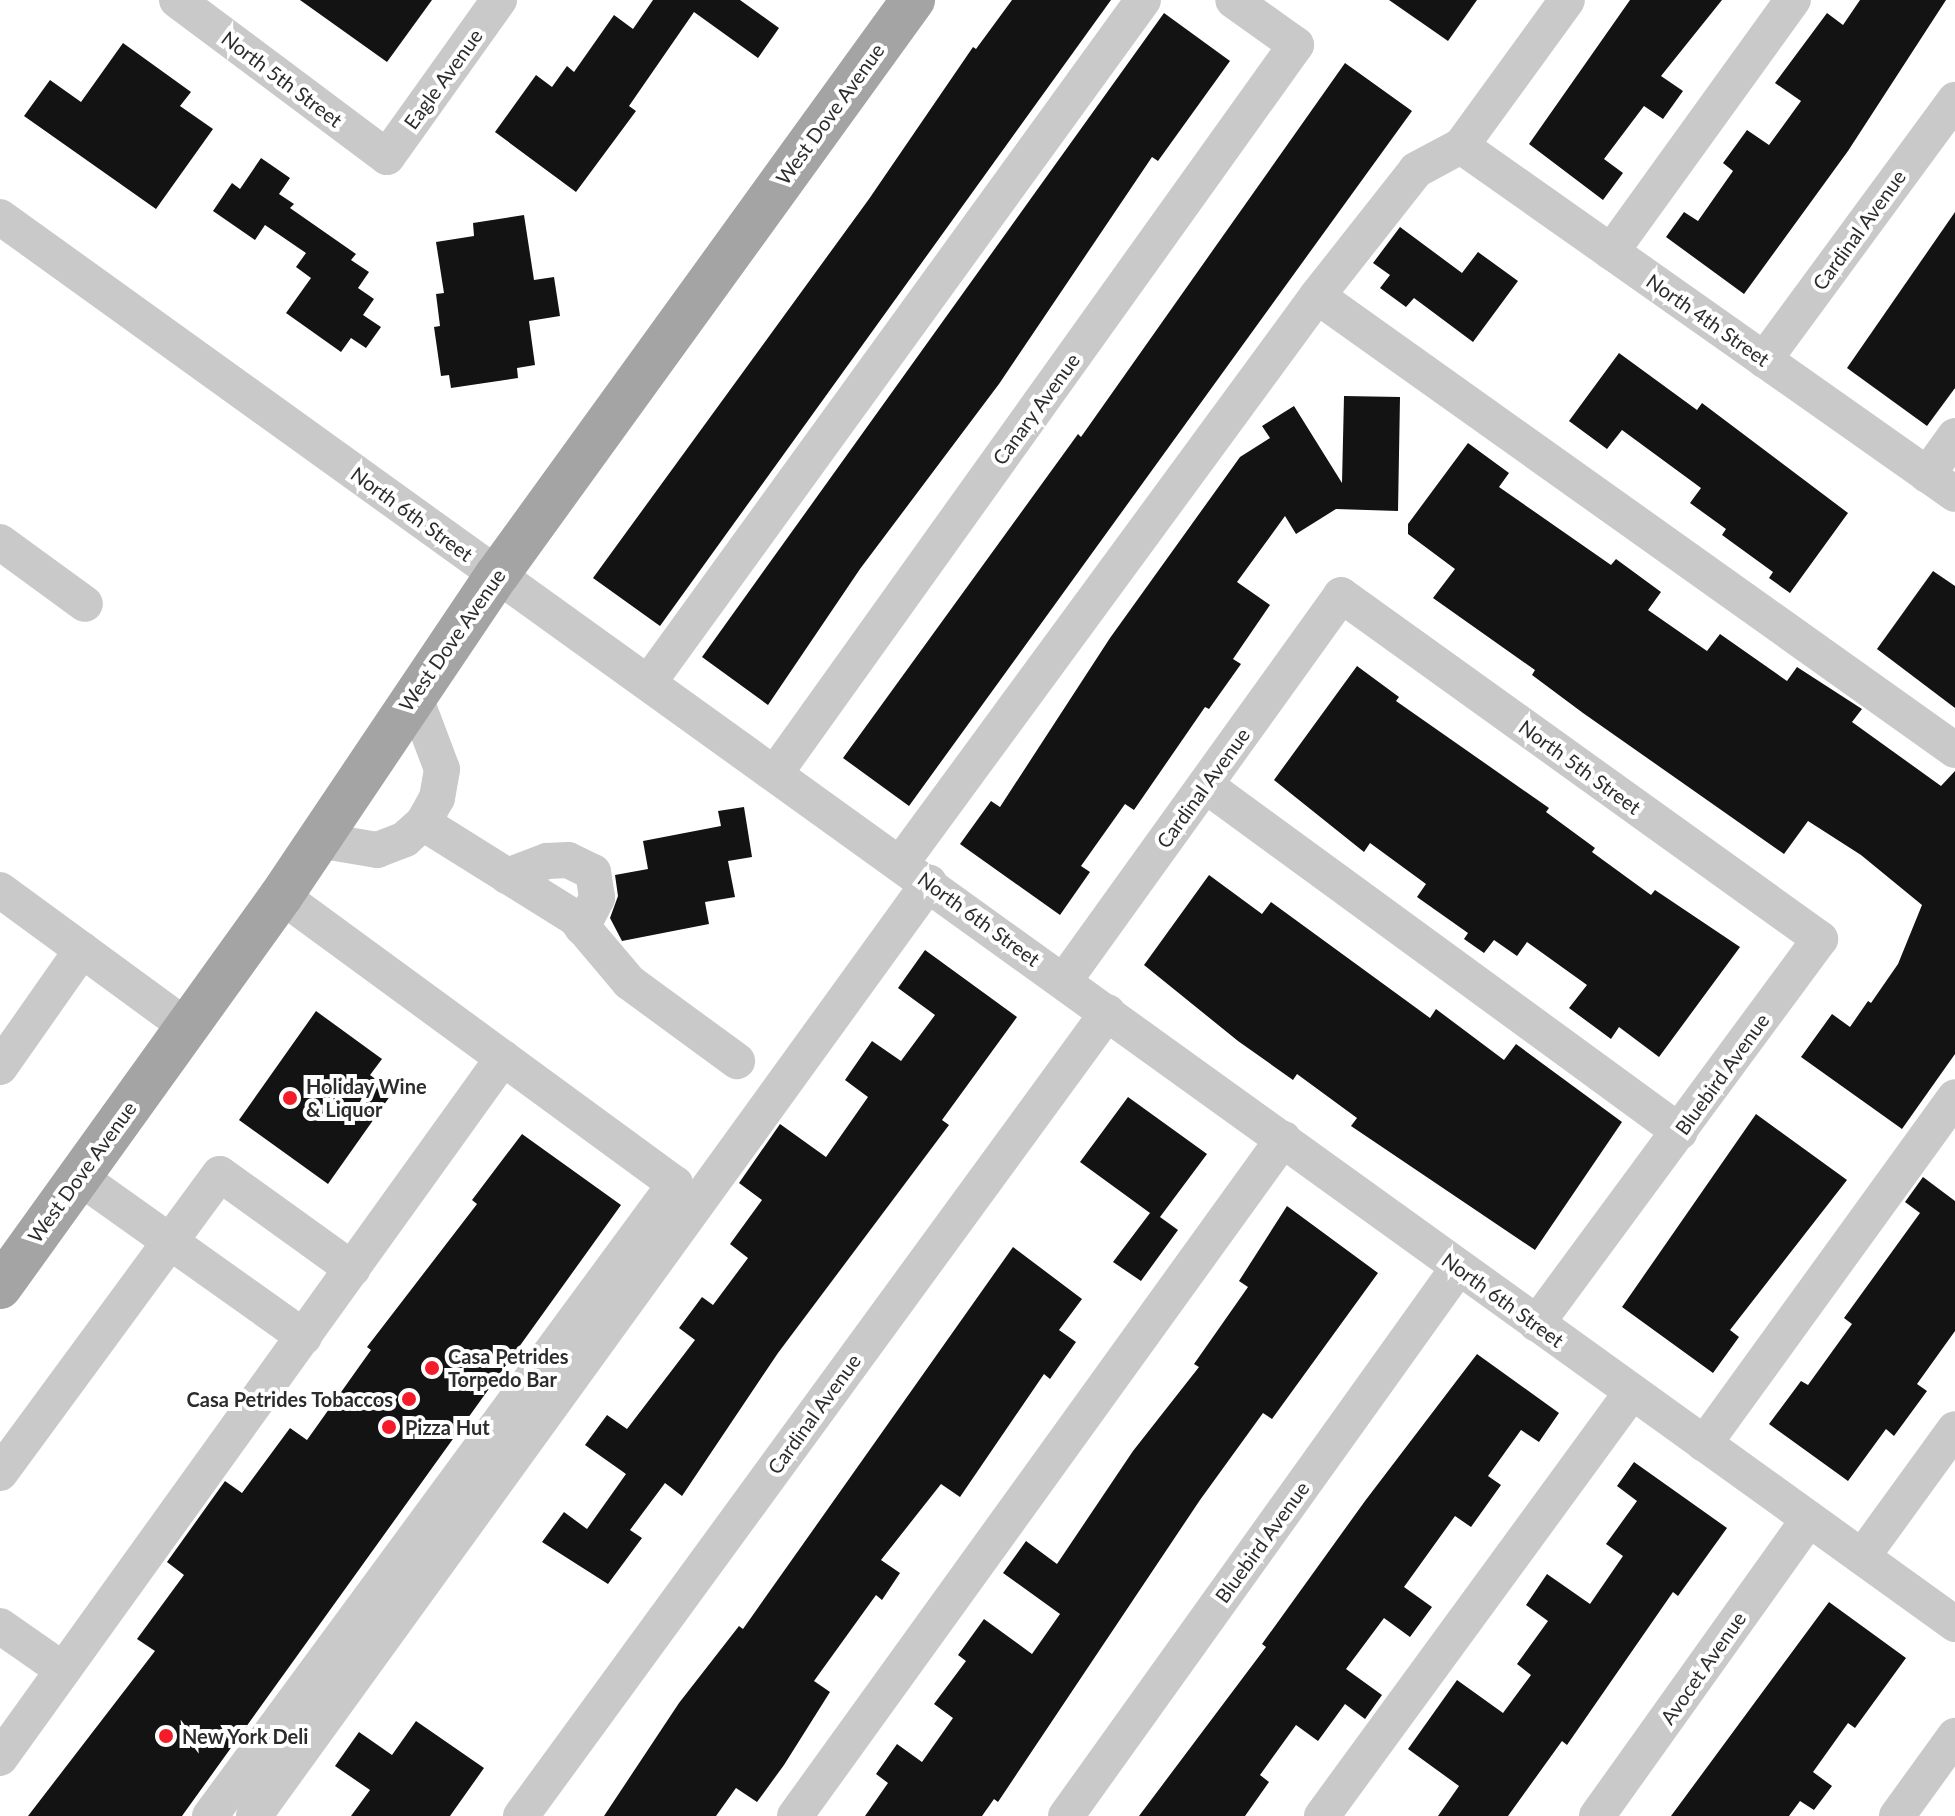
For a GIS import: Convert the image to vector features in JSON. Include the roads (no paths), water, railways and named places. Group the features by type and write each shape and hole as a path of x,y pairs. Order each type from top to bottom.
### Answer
{"main road":[{"name":"West Dove Avenue","path":"0,1287 281,896 497,575 913,0"}],"street":[{"name":"North 5th Street","path":"177,0 387,157"},
{"name":"Eagle Avenue","path":"387,157 499,0"},
{"path":"649,682 1143,0"},
{"name":"Canary Avenue","path":"776,772 1296,45 1233,0"},
{"path":"254,1816 1317,296 1416,170 1461,146 1567,0"},
{"path":"1611,252 1793,0"},
{"name":"Cardinal Avenue","path":"1764,360 1955,100"},
{"name":"North 4th Street","path":"1461,146 1941,484"},
{"name":"North 6th Street","path":"0,217 776,772 1458,1268 1955,1624"},
{"path":"1317,296 1955,750"},
{"path":"1941,484 1955,436"},
{"path":"0,542 85,604"},
{"name":"North 5th Street","path":"1341,595 1820,939"},
{"name":"Cardinal Avenue","path":"1064,981 1341,595"},
{"path":"318,840 377,850 405,839 423,823 437,798 442,769 414,695"},
{"path":"1205,785 1680,1132"},
{"path":"423,823 582,927 629,982 737,1061"},
{"path":"507,876 557,861 593,872 597,898 582,927"},
{"path":"0,890 187,1027"},
{"path":"210,1816 675,1184 281,896"},
{"name":"Bluebird Avenue","path":"1536,1324 1820,939"},
{"path":"0,1067 82,950"},
{"name":"Cardinal Avenue","path":"521,1816 1108,1012"},
{"path":"0,1758 503,1058"},
{"path":"1704,1444 1955,1097"},
{"path":"795,1816 1283,1139"},
{"path":"0,1473 220,1174 352,1269"},
{"path":"79,1177 304,1337"},
{"name":"Bluebird Avenue","path":"1066,1816 1458,1268"},
{"path":"1322,1816 1632,1392"},
{"path":"1862,1557 1955,1429"},
{"name":"Avocet Avenue","path":"1597,1816 1809,1519"},
{"path":"0,1626 63,1670"},
{"path":"1897,1816 1955,1736"}],"place":[{"name":"Holiday Wine & Liquor","path":"290,1098"},
{"name":"Casa Petrides Torpedo Bar","path":"432,1368"},
{"name":"Casa Petrides Tobaccos","path":"409,1399"},
{"name":"Pizza Hut","path":"389,1427"},
{"name":"New York Deli","path":"166,1736"}]}
